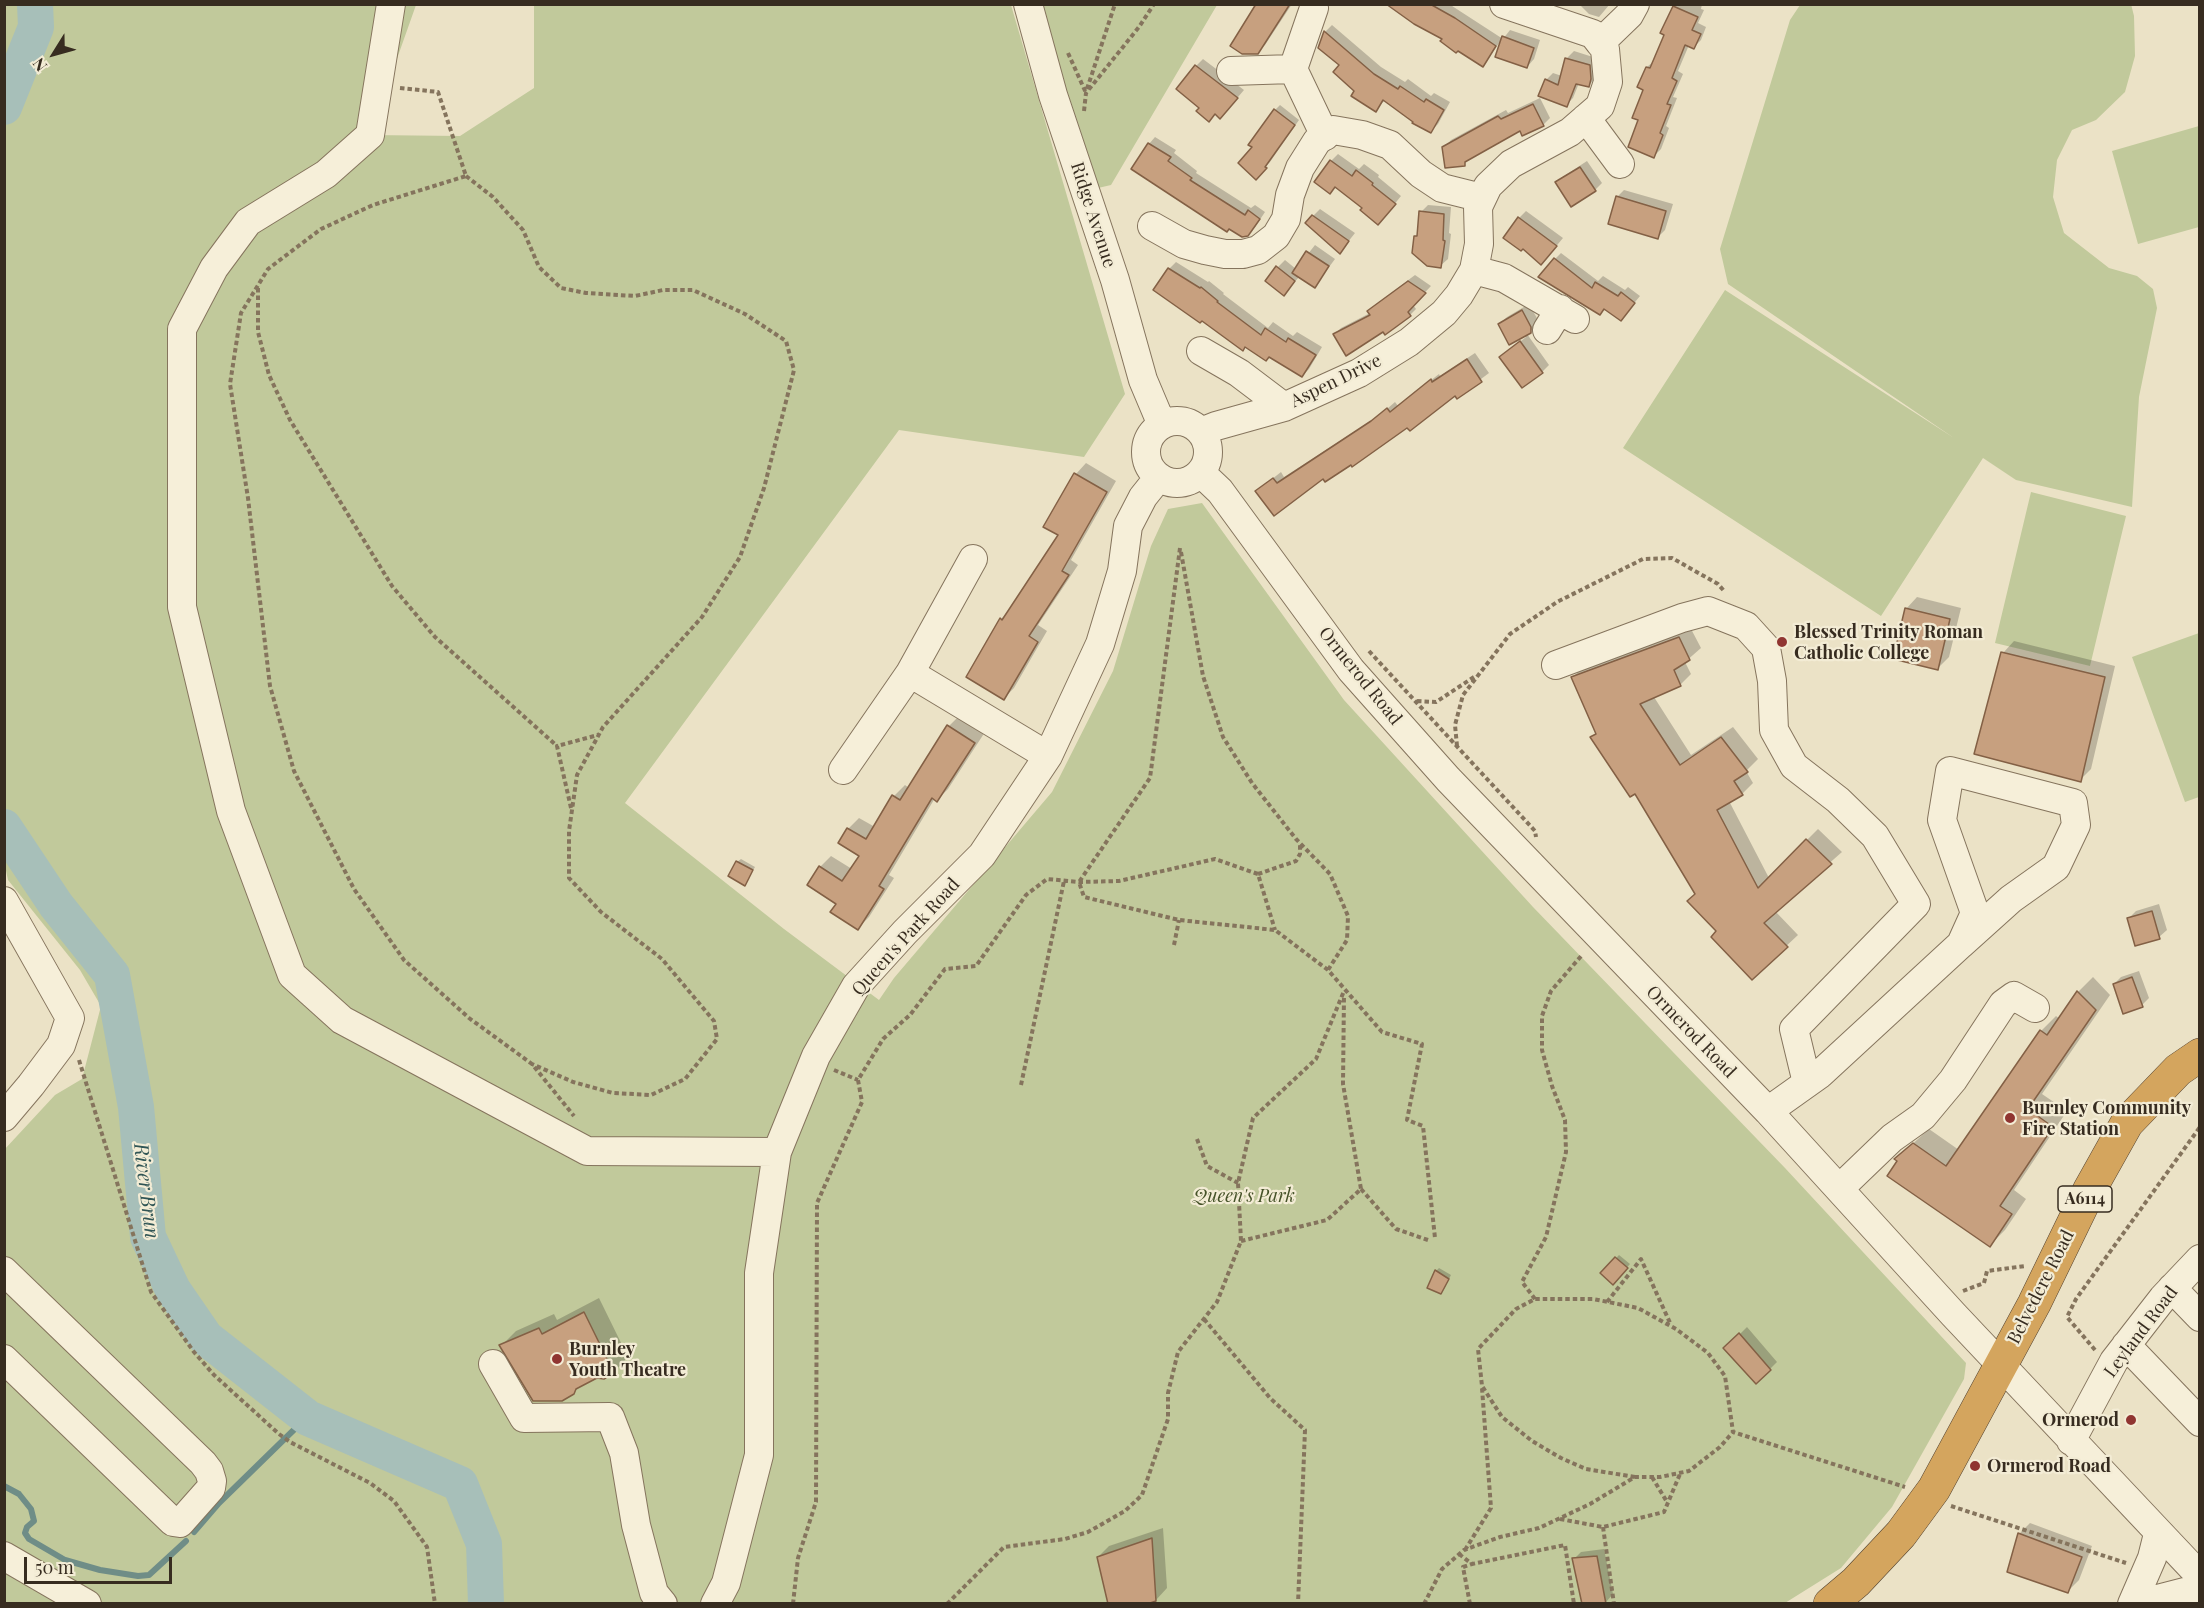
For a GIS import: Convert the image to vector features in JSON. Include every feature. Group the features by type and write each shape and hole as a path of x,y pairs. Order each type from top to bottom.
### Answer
{"highway":[{"name":"Belvedere Road","path":"1830,1604 1856,1582 1900,1534 1927,1498 2002,1365 2090,1189 2127,1123 2178,1070 2199,1054"}],"street":[{"path":"390,4 370,135 326,174 248,222 214,268 182,329 182,607 231,811 292,975 342,1020 586,1151 777,1152"},
{"name":"Ridge Avenue","path":"1028,4 1053,95 1115,280 1143,380 1162,425"},
{"path":"1159,238 1225,254 1243,254 1258,250 1276,236 1286,219 1290,195 1300,168 1317,141 1333,130 1362,135 1390,145 1421,174 1442,188 1482,198 1488,186 1511,164 1570,132 1600,106 1608,82 1605,49 1593,34 1504,4"},
{"path":"1600,43 1629,15 1635,4"},
{"path":"1314,8 1293,69 1325,136"},
{"path":"1231,71 1293,69"},
{"path":"1586,118 1620,164"},
{"name":"Aspen Drive","path":"1202,432 1284,407 1359,373 1409,342 1444,313 1459,295 1474,270 1479,244 1478,207 1482,198"},
{"path":"1474,270 1504,278 1560,320"},
{"path":"1201,351 1239,373 1284,407"},
{"path":"1183,422 1193,425 1202,432 1208,448 1206,466 1201,473 1185,483 1167,482 1151,470 1147,460 1146,450 1149,440 1154,431 1162,425 1183,422"},
{"name":"Ormerod Road","path":"1201,473 1220,491 1351,670 1432,761 1768,1111 1939,1299 2199,1576"},
{"name":"Queen's Park Road","path":"715,1604 726,1583 759,1455 759,1273 777,1152 816,1056 856,986 905,932 982,855 1048,756 1100,644 1122,571 1128,526 1143,497 1159,477"},
{"path":"843,770 910,673 973,559"},
{"path":"1556,665 1682,618 1708,611 1746,626 1766,648 1772,681 1774,730 1794,766 1838,800 1875,836 1916,904 1794,1029 1807,1083"},
{"path":"910,673 1048,756"},
{"path":"1768,1111 1820,1074 2011,899 2056,867 2076,825 2073,803 1950,771 1942,820 1975,913 1961,944"},
{"path":"4,901 70,1018 61,1045 32,1085 4,1117"},
{"path":"1840,1188 1892,1138 1923,1116 1953,1080 2003,1004 2014,996 2035,1008"},
{"name":"Leyland Road","path":"2071,1441 2114,1361 2172,1288 2199,1259"},
{"path":"4,1359 173,1522 180,1523 211,1488 212,1481 209,1471 203,1463 7,1278"},
{"path":"2172,1288 2199,1317"},
{"path":"2126,1345 2199,1422"},
{"path":"493,1364 524,1418 609,1417 624,1453 636,1525 654,1593 663,1604"},
{"path":"2132,1604 2147,1569 2158,1534"},
{"path":"4,1556 87,1604"},
{"path":"2138,1604 2199,1588"}],"path":[{"path":"1083,114 1086,93 1115,4"},
{"path":"1086,93 1139,27 1154,4"},
{"path":"378,86 438,92 466,176 493,197 523,230 539,267 561,288 586,293 635,296 663,290 693,290 745,314 786,341 794,370 764,488 740,557 702,617 603,727 576,775 569,831 569,878 601,912 662,959 714,1021 717,1039 685,1079 651,1095 613,1093 573,1082 532,1064 469,1018 404,960 354,890 294,771 270,686 248,498 230,384 241,313 268,269 321,229 373,205 466,176"},
{"path":"258,285 258,332 269,375 290,420 392,586 435,637 557,746 572,812"},
{"path":"1079,882 1150,778 1180,548 1203,676 1223,737 1252,783 1299,842 1330,874 1348,916 1347,940 1328,970"},
{"path":"1457,748 1455,725 1463,695 1510,634 1557,602 1643,558 1672,558 1718,584 1743,615 1746,626"},
{"path":"1417,701 1436,702 1477,675"},
{"path":"557,746 599,734"},
{"path":"793,1604 798,1558 816,1502 818,1203 862,1102 858,1080 883,1040 910,1015 945,969 976,966 1026,895 1047,879 1079,882 1119,881 1215,859 1258,874 1296,861 1300,854 1299,842"},
{"path":"1258,874 1275,930"},
{"path":"1021,1086 1064,880"},
{"path":"1079,882 1084,897 1179,920 1275,930 1328,970 1382,1032 1422,1044 1407,1120 1423,1126 1435,1238"},
{"path":"1174,945 1179,920"},
{"path":"1535,1299 1522,1282 1546,1237 1566,1152 1565,1120 1542,1050 1542,1016 1551,991 1582,955"},
{"path":"946,1604 1004,1547 1065,1539 1088,1532 1125,1512 1142,1495 1168,1419 1168,1392 1178,1352 1217,1302 1241,1241 1238,1183 1253,1118 1316,1059 1344,991 1343,1084 1361,1189 1396,1229 1428,1239"},
{"path":"70,1018 70,1033 151,1292 194,1352 214,1375 279,1434 290,1442 370,1483 394,1501 428,1547 435,1604"},
{"path":"532,1064 575,1117"},
{"path":"2099,1354 2067,1317 2076,1299 2199,1127"},
{"path":"1197,1139 1207,1167 1238,1183"},
{"path":"1241,1241 1327,1220 1361,1189"},
{"path":"1607,1302 1641,1259 1671,1325"},
{"path":"1939,1299 1984,1283 1987,1271 2054,1262"},
{"path":"1424,1604 1442,1569 1464,1550 1491,1508 1478,1349 1516,1309 1535,1299 1593,1299 1638,1308 1676,1329 1708,1353 1725,1376 1733,1432 1720,1447 1689,1471 1652,1477 1635,1477 1586,1469 1551,1453 1532,1441 1502,1417 1482,1386"},
{"path":"1204,1319 1270,1398 1305,1430 1298,1604"},
{"path":"1733,1432 1902,1485 1927,1498 2147,1569"},
{"path":"1560,1519 1603,1527 1664,1512 1680,1473"},
{"path":"1464,1550 1539,1528 1590,1504 1635,1477"},
{"path":"1652,1477 1668,1503"},
{"path":"1603,1527 1614,1604"},
{"path":"1470,1604 1463,1567 1565,1545 1574,1604"},
{"path":"1460,1554 1472,1564"}],"green space":[{"path":"2131,4 2134,16 2135,56 2125,92 2096,120 2072,130 2057,160 2053,197 2064,233 2109,268 2137,276 2153,289 2157,308 2139,397 2132,507 2016,480 1983,458 1881,616 1623,448 1725,290 1954,438 1728,284 1720,249 1790,20 1800,5"},
{"name":"Queen's Park","path":"5,5 416,5 370,135 460,136 534,88 534,5 1011,5 1125,394 1084,457 899,430 625,803 784,929 879,1000 894,978 1052,792 1113,671 1151,546 1168,509 1202,503 1344,700 1533,907 1785,1168 1966,1363 1964,1379 1892,1507 1841,1568 1785,1603 5,1603 4,1150 55,1095 82,1079 101,1006 80,970 8,880 5,866"},
{"path":"1028,5 1217,5 1111,185 1085,191"},
{"path":"2199,126 2199,227 2138,244 2112,151"},
{"path":"2031,492 2126,516 2090,666 1995,643"},
{"path":"2199,633 2199,797 2185,802 2132,657"}],"building":[{"path":"1256,4 1290,4 1258,54 1242,54 1230,46"},
{"path":"1386,4 1430,4 1496,46 1483,67 1458,51 1456,53 1440,41 1442,39 1414,24"},
{"path":"1673,6 1698,17 1692,30 1701,34 1694,49 1685,45 1672,78 1677,81 1667,104 1671,105 1660,133 1663,135 1654,158 1628,147 1638,120 1632,118 1643,90 1637,87 1646,67 1650,68 1664,35 1660,33"},
{"path":"1324,31 1374,74 1398,89 1400,86 1424,102 1426,99 1444,110 1431,133 1412,123 1383,100 1376,112 1351,96 1354,91 1333,72 1339,65 1318,48"},
{"path":"1502,36 1534,48 1527,68 1495,57"},
{"path":"1565,58 1590,65 1591,79 1589,87 1576,84 1567,107 1538,96 1545,79 1558,85"},
{"path":"1195,65 1238,98 1220,119 1215,114 1209,122 1196,111 1199,108 1176,89"},
{"path":"1533,104 1544,126 1522,136 1520,131 1465,162 1465,166 1445,168 1442,147 1498,116 1501,119"},
{"path":"1274,109 1295,125 1265,167 1267,168 1256,180 1238,163 1252,147 1248,145"},
{"path":"1148,143 1171,157 1168,161 1192,178 1190,180 1245,215 1248,210 1260,219 1248,236 1242,237 1229,229 1227,232 1131,169"},
{"path":"1330,160 1352,176 1356,170 1396,204 1378,225 1360,210 1362,208 1335,187 1330,194 1314,182"},
{"path":"1580,167 1596,191 1571,207 1555,182"},
{"path":"1616,196 1666,211 1658,239 1608,224"},
{"path":"1419,211 1444,214 1443,240 1445,241 1441,268 1427,266 1412,253 1414,236 1417,236"},
{"path":"1312,215 1349,241 1340,254 1305,223"},
{"path":"1518,217 1557,246 1541,265 1523,249 1521,251 1503,238"},
{"path":"1306,251 1329,266 1315,288 1292,273"},
{"path":"1554,258 1592,288 1595,282 1618,296 1621,292 1635,303 1621,321 1604,309 1600,315 1538,277"},
{"path":"1276,266 1295,281 1284,296 1265,281"},
{"path":"1168,268 1201,287 1261,335 1265,328 1286,342 1288,338 1316,355 1302,377 1269,357 1266,361 1245,347 1243,351 1202,321 1200,323 1153,290"},
{"path":"1408,281 1426,293 1408,312 1411,316 1385,335 1383,332 1346,356 1333,334 1370,315 1367,311"},
{"path":"1522,310 1531,327 1531,333 1509,345 1498,324"},
{"path":"1520,341 1543,373 1522,388 1499,357"},
{"path":"1467,359 1482,382 1457,399 1455,396 1410,431 1407,428 1352,467 1351,465 1325,482 1323,479 1274,516 1255,491 1273,478 1277,483 1387,408 1390,412 1431,379 1432,382"},
{"path":"1074,473 1107,492 1062,571 1069,575 1029,636 1038,642 1004,700 966,677 1000,618 1002,620 1058,535 1043,527"},
{"path":"1905,608 1950,619 1938,670 1893,659"},
{"path":"1679,637 1690,660 1674,670 1681,686 1640,704 1680,765 1721,737 1748,772 1734,781 1743,795 1717,810 1758,888 1806,839 1832,864 1764,923 1788,947 1752,980 1711,937 1716,931 1687,901 1695,894 1635,794 1630,797 1590,737 1596,734 1571,677"},
{"path":"2001,652 2105,677 2081,782 1974,754"},
{"path":"947,725 975,743 937,802 932,798 879,886 884,889 858,930 830,912 836,904 807,885 819,866 842,881 859,856 838,843 847,828 866,839 892,795 900,800"},
{"path":"736,861 753,870 745,886 728,876"},
{"path":"2152,911 2160,939 2135,946 2127,918"},
{"path":"2132,977 2143,1007 2123,1014 2113,984"},
{"name":"Burnley Community Fire Station","path":"2077,991 2096,1010 2028,1109 2053,1127 2000,1206 2012,1214 1990,1247 1887,1176 1897,1161 1894,1159 1913,1143 1946,1166 2040,1030 2047,1035"},
{"path":"1615,1257 1628,1268 1613,1285 1600,1273"},
{"path":"1435,1270 1449,1279 1441,1294 1427,1288"},
{"name":"Burnley Youth Theatre","path":"584,1312 614,1373 604,1379 597,1378 576,1389 574,1394 562,1401 533,1401 499,1345 539,1328 542,1334"},
{"path":"1739,1333 1771,1370 1756,1384 1723,1348"},
{"path":"2018,1533 2082,1557 2068,1593 2007,1572"},
{"path":"1152,1538 1156,1601 1147,1604 1108,1604 1097,1557"},
{"path":"1597,1556 1606,1604 1582,1604 1572,1558"}],"waterway":[{"name":"River Brun","path":"4,107 36,27 35,4"},
{"name":"River Brun","path":"4,827 56,905 112,975 136,1107 148,1237 173,1290 206,1338 308,1418 460,1484 484,1544 486,1604"},
{"path":"194,1532 219,1503 307,1417"},
{"path":"4,1486 19,1494 31,1509 34,1521 27,1527 25,1533 29,1539 65,1560 100,1570 138,1576 149,1575 186,1541"}],"place":[{"name":"Blessed Trinity Roman Catholic College","path":"1782,642"},
{"name":"Burnley Community Fire Station","path":"2010,1118"},
{"name":"Burnley Youth Theatre","path":"557,1359"},
{"name":"Ormerod","path":"2131,1420"},
{"name":"Ormerod Road","path":"1975,1466"}]}
